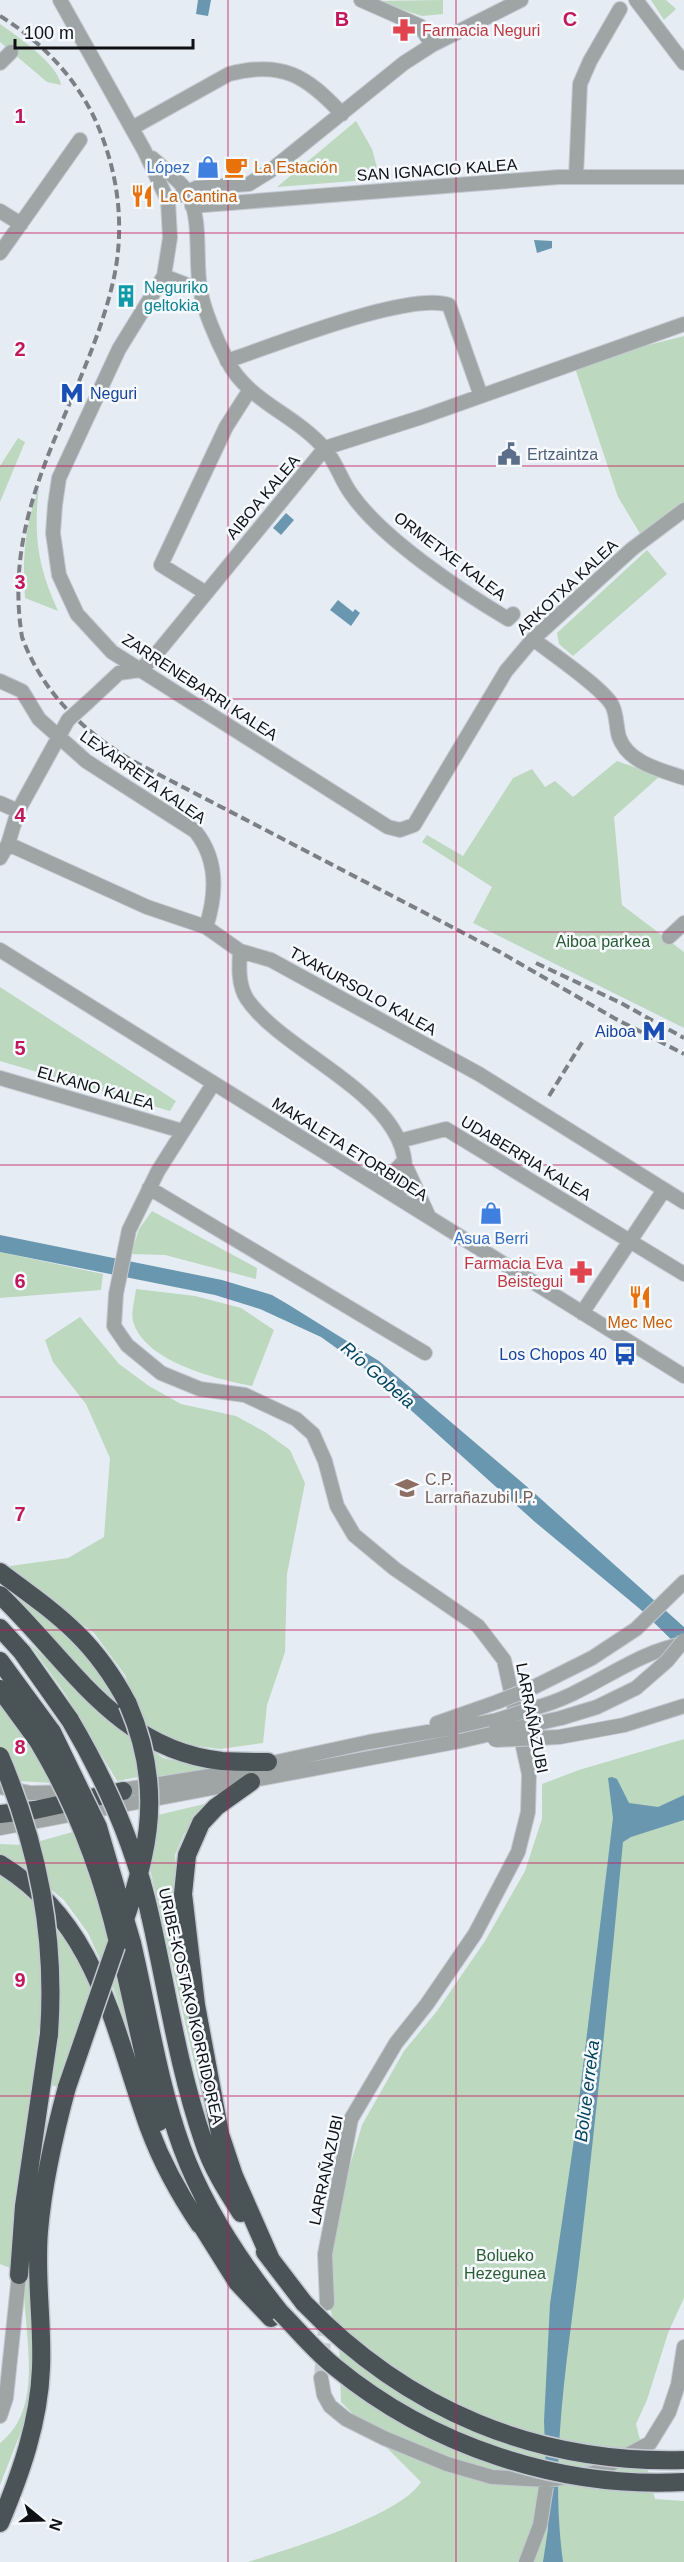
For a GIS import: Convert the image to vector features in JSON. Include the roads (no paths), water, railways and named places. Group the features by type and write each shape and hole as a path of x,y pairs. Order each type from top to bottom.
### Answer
{"highway":[{"path":"0,1572 80,1634 107,1665 128,1704 140,1737 149,1779 150,1811 146,1852 130,1907 67,2087 48,2164 39,2231 38,2290 41,2369 36,2412 26,2453 0,2523"},
{"path":"0,1595 93,1695 141,1735 184,1752 221,1761 268,1762"},
{"name":"URIBE-KOSTAKO KORRIDOREA","path":"0,1628 22,1652 70,1720 98,1768 113,1801 131,1849 150,1915 183,2067 203,2141 222,2183 271,2260 304,2303 373,2365 421,2397 467,2420 525,2441 567,2451 626,2460 684,2460"},
{"path":"0,1661 98,1827 127,1950 182,2147 225,2237 276,2316"},
{"path":"0,1689 45,1737"},
{"path":"0,1756 19,1801 40,1873 50,1946 49,2034 24,2206 19,2275"},
{"path":"251,1782 216,1807 201,1823 187,1855 183,1894 195,1995 217,2123 234,2176 271,2260"},
{"path":"0,1814 35,1810 123,1791"},
{"path":"0,1864 26,1881 56,1909 86,1953 107,2002 154,2140 170,2178 200,2225 237,2282 276,2316 327,2372 464,2445 525,2464 567,2474 623,2481 684,2482"},
{"path":"127,1950 164,2140 200,2225"}],"street":[{"path":"60,0 144,150 168,201 170,238 164,276 200,290"},
{"path":"361,0 420,26 432,45"},
{"path":"168,201 196,188 219,189 249,184 342,114 404,63 432,45 521,0"},
{"path":"636,0 684,63"},
{"path":"576,177 580,84 590,61 620,9"},
{"path":"0,63 10,52"},
{"path":"132,128 229,74 246,69 278,70 295,75 320,90 342,114"},
{"path":"0,253 80,140"},
{"path":"144,150 187,192"},
{"name":"SAN IGNACIO KALEA","path":"192,206 427,186 576,177 684,177"},
{"name":"ORMETXE KALEA","path":"187,192 192,206 200,290 227,361 249,391 295,422 325,448 352,495 387,532 455,584 494,610 508,619 513,614"},
{"path":"0,211 21,224"},
{"path":"185,283 195,278 199,270"},
{"name":"ZARRENEBARRI KALEA","path":"164,276 119,349 59,478 53,533 59,575 77,614 112,651 388,827 400,830 414,825"},
{"path":"227,361 365,314 394,307 441,302 449,305 455,317 481,396"},
{"path":"325,448 684,324"},
{"path":"206,593 161,565 226,427 249,391"},
{"name":"AIBOA KALEA","path":"140,670 325,448"},
{"name":"ARKOTXA KALEA","path":"414,825 507,671 533,639 632,549 684,510"},
{"path":"533,639 588,681 612,705 619,738 626,749 639,761 684,778"},
{"path":"0,858 8,844 18,811 68,720 119,673 140,670"},
{"name":"LEXARRETA KALEA","path":"0,681 22,691 39,719 86,761 195,831 206,845 214,884 206,927"},
{"path":"0,803 18,811"},
{"name":"TXAKURSOLO KALEA","path":"8,844 147,907 206,927 240,951 271,960 479,1074 684,1202"},
{"path":"669,938 684,923"},
{"name":"MAKALETA ETORBIDEA","path":"0,950 684,1376"},
{"path":"240,951 239,973 246,998 274,1030 360,1091 394,1129 399,1141 406,1182 398,1198"},
{"name":"ELKANO KALEA","path":"0,1078 182,1131"},
{"path":"213,1084 149,1188 425,1353"},
{"name":"UDABERRIA KALEA","path":"399,1141 446,1129 684,1274"},
{"path":"367,1179 382,1180 394,1173 403,1162"},
{"path":"403,1162 429,1217"},
{"name":"LARRAÑAZUBI","path":"149,1188 129,1230 125,1245 116,1294 114,1326 127,1345 161,1373 200,1389 245,1395 297,1419 314,1434 325,1461 337,1506 354,1535 395,1569 478,1626 504,1660 529,1774 528,1812 518,1852 475,1935 427,2004 396,2043 351,2119 325,2254 327,2303"},
{"path":"582,1313 664,1190"},
{"path":"369,1742 445,1721 530,1689 592,1658 636,1629 684,1582"},
{"path":"0,1787 32,1793 123,1791 222,1774 268,1762 369,1742 494,1721 556,1703 661,1648 684,1642"},
{"path":"0,1828 460,1742 561,1718 597,1707 636,1688 668,1661 684,1642"},
{"path":"460,1742 560,1737 624,1725 684,1706"},
{"path":"0,2416 6,2398 19,2275"},
{"path":"327,2372 330,2406 355,2424 447,2464 492,2477 547,2480 594,2474 650,2443 669,2412 678,2385 684,2347"},
{"path":"526,2562 540,2525 547,2480"}],"water":[{"path":"198,0 211,0 208,16 196,14"},
{"path":"534,240 552,241 552,248 537,253"},
{"path":"286,513 294,520 281,535 273,528"},
{"path":"338,600 353,612 355,609 360,613 351,626 330,610"},
{"name":"Río Gobela","path":"0,1235 222,1280 272,1295 289,1305 379,1361 532,1491 684,1627 684,1652 640,1609 535,1522 363,1367 321,1337 260,1309 215,1295 0,1252"},
{"name":"Bolue erreka","path":"608,1778 617,1779 629,1803 658,1807 684,1795 684,1820 631,1837 623,1842 562,2408 558,2485 563,2562 543,2562 548,2529 544,2421 550,2304 575,2133 613,1818"}],"tunnel":[{"path":"321,2378 326,2317"}],"railway":[{"path":"0,16 17,27 48,54 62,68 86,102 109,156 119,210 116,264 100,327 48,455 33,497 23,541 18,587 22,637 30,657 52,692 96,736 131,760 500,952 614,1018 684,1054"},
{"path":"536,963 621,1003 684,1038"},
{"path":"549,1096 583,1041"}],"place":[{"name":"Farmacia Neguri","path":"404,30"},
{"name":"López","path":"208,167"},
{"name":"La Estación","path":"236,167"},
{"name":"La Cantina","path":"142,196"},
{"name":"Neguriko geltokia","path":"126,296"},
{"name":"Neguri","path":"72,393"},
{"name":"Ertzaintza","path":"509,454"},
{"name":"Aiboa","path":"654,1031"},
{"name":"Asua Berri","path":"491,1213"},
{"name":"Farmacia Eva Beistegui","path":"581,1272"},
{"name":"Mec Mec","path":"640,1297"},
{"name":"Los Chopos 40","path":"625,1354"},
{"name":"C.P. Larrañazubi I.P.","path":"407,1488"}],"park label":[{"name":"Aiboa parkea","path":"603,941"},
{"name":"Bolueko Hezegunea","path":"505,2264"}]}
